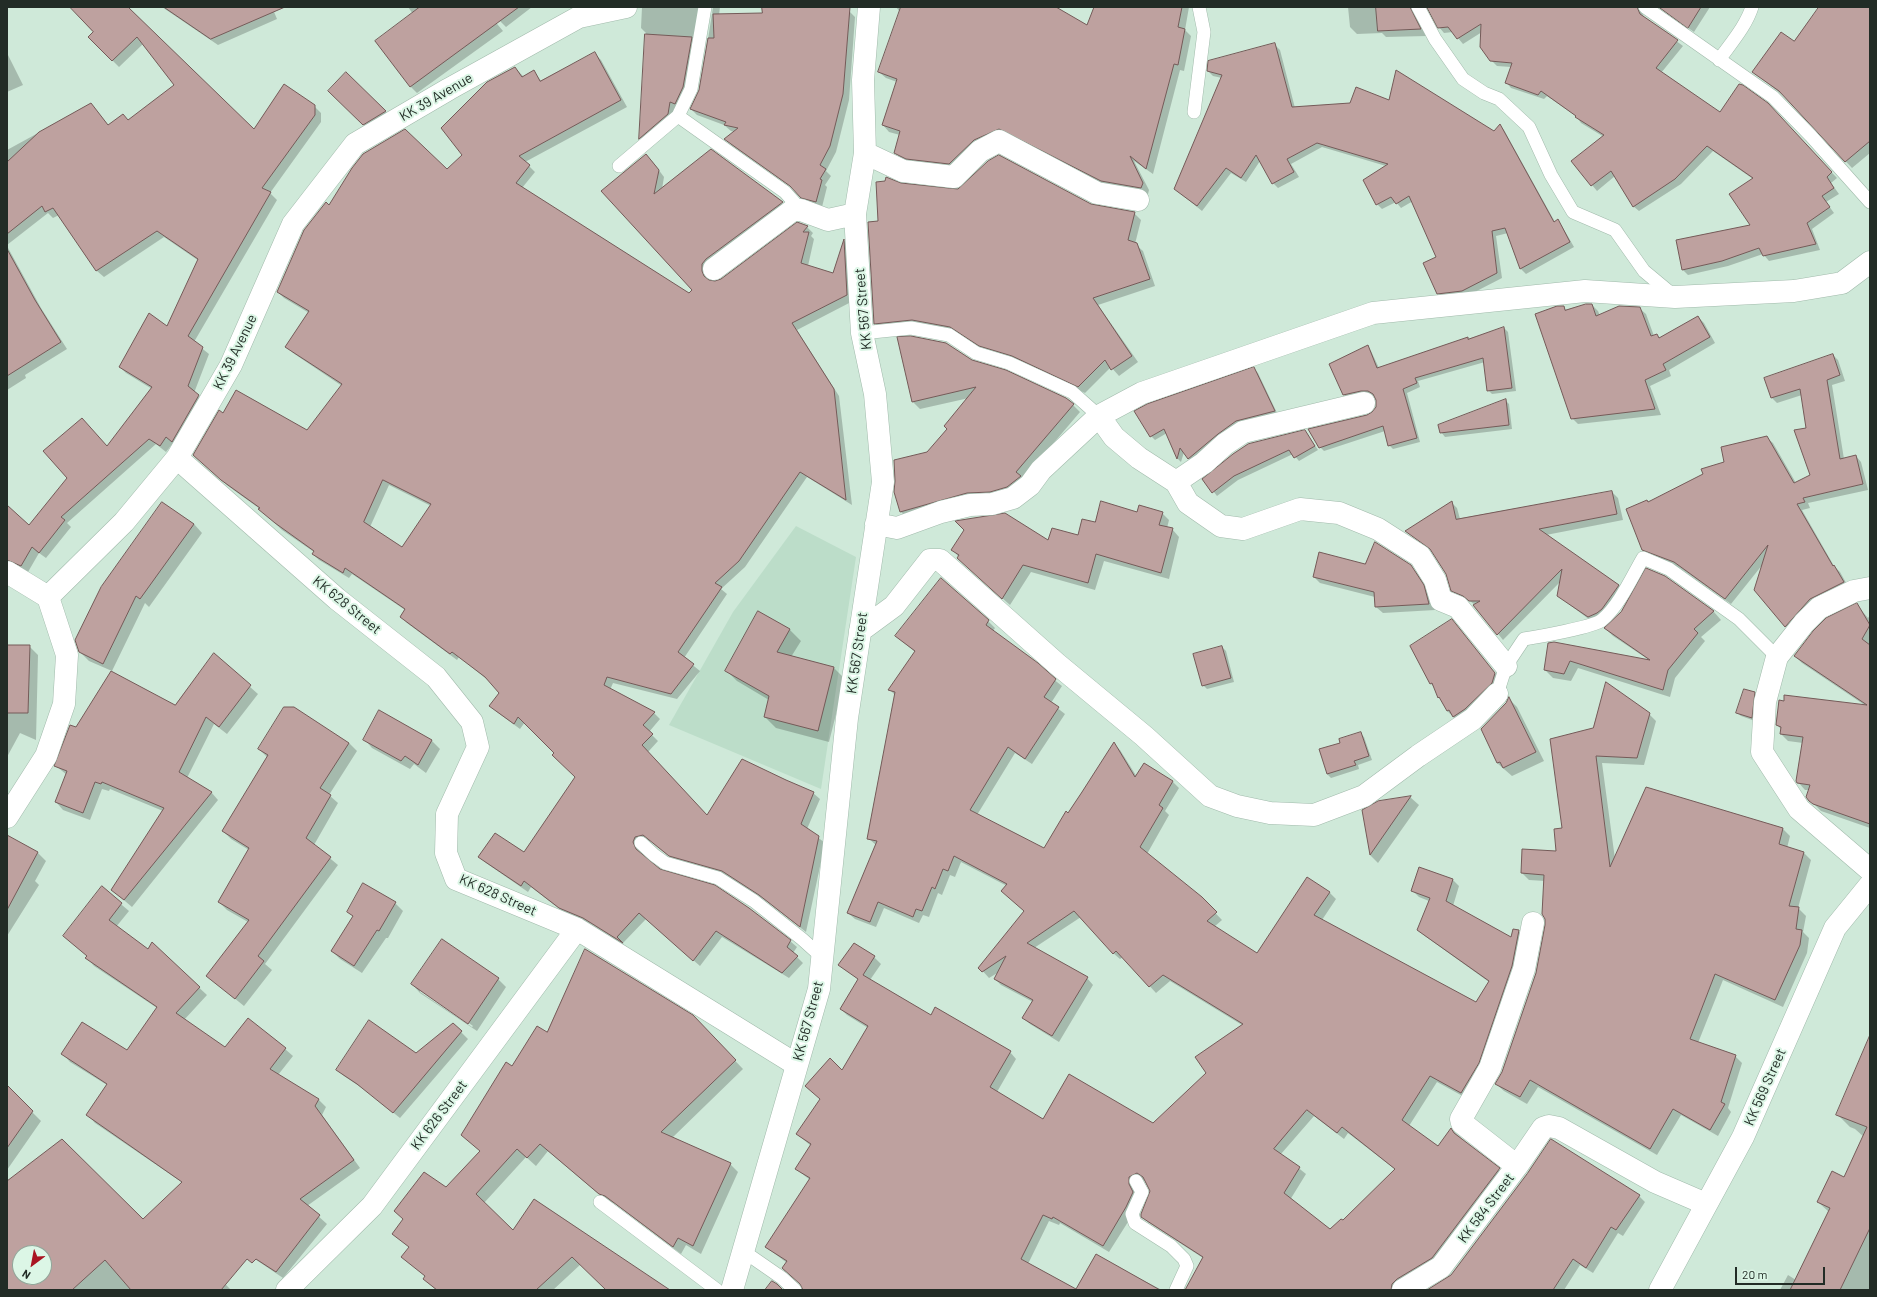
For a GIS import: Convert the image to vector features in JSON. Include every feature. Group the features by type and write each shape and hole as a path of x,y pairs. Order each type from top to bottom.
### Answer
{"street":[{"name":"KK 39 Avenue","path":"48,597 124,522 177,458 231,366 293,224 355,144 579,17 626,7"},
{"name":"KK 567 Street","path":"732,1290 742,1250 819,989 847,718 883,482 875,394 862,333 855,214 865,153 863,80 869,7"},
{"path":"865,153 903,171 954,176 980,151 998,141 1097,193 1138,200"},
{"path":"714,269 793,210 801,210 828,220 855,214"},
{"path":"876,524 897,528 941,512 970,505 992,504 1013,498 1030,485 1041,470 1099,416 1142,393 1373,313 1585,291 1675,297 1794,291 1842,283 1870,262"},
{"path":"1176,482 1204,463 1225,444 1243,432 1364,403"},
{"path":"1099,416 1114,437 1139,458 1176,482 1188,502 1221,526 1243,529 1300,509 1339,513 1378,529 1420,556 1435,580 1441,600 1458,607 1506,666"},
{"name":"KK 628 Street","path":"177,458 337,599 436,677 472,722 478,747 447,814 446,853 456,879 577,929 797,1065"},
{"path":"860,631 894,606 930,560 940,560 1057,664 1144,736 1210,796 1238,806 1270,813 1314,815 1364,796 1472,719 1497,694"},
{"path":"7,572 48,597 67,655 64,704 46,756 7,817"},
{"path":"1870,588 1854,590 1819,608 1804,623 1777,657 1765,702 1762,752 1799,809 1870,870"},
{"name":"KK 569 Street","path":"1660,1290 1743,1137 1835,928 1870,885"},
{"name":"KK 584 Street","path":"1403,1290 1441,1268 1518,1166 1462,1123 1462,1118 1490,1068 1524,969 1533,923"},
{"name":"KK 626 Street","path":"287,1290 372,1206 577,929"},
{"path":"1518,1166 1543,1128 1550,1126 1559,1128 1656,1182 1706,1204"}],"lane":[{"path":"619,166 678,116 691,89 705,7"},
{"path":"1194,112 1204,32 1199,7"},
{"path":"1418,7 1435,39 1463,79 1484,93 1499,99 1529,127 1551,175 1573,212 1615,230 1644,271 1675,297"},
{"path":"1645,7 1773,97 1811,136 1870,202"},
{"path":"1719,60 1750,14 1752,7"},
{"path":"678,116 785,192 801,210"},
{"path":"862,333 911,328 949,336 976,353 1009,363 1072,392 1099,416"},
{"path":"1497,694 1506,666 1524,639 1548,635 1601,621 1617,602 1643,558 1668,569 1739,619 1777,657"},
{"path":"641,843 654,856 664,863 718,878 754,901 822,957"},
{"path":"1136,1181 1142,1192 1132,1214 1135,1223 1170,1246 1184,1259 1187,1266 1176,1290"},
{"path":"600,1202 717,1290"},
{"path":"742,1250 782,1278 795,1290"}],"shaded area":[{"path":"796,526 856,557 821,789 669,725 733,612"}],"building":[{"path":"70,7 128,7 254,129 284,84 315,105 315,115 262,188 271,192 188,336 203,347 188,386 199,395 172,442 166,437 160,446 149,439 61,517 65,520 39,553 32,547 21,566 7,560 7,505 29,525 67,478 43,451 82,418 107,446 152,387 119,367 149,313 167,326 198,259 157,231 96,271 53,208 45,212 42,206 7,234 7,162 39,132 91,103 108,125 123,114 128,120 174,85 137,37 112,61 88,37 93,32"},
{"path":"164,7 285,7 211,39"},
{"path":"420,7 519,7 410,87 375,41"},
{"path":"762,7 850,7 843,94 830,146 820,165 826,169 820,179 822,180 816,202 801,198 790,186 724,139 738,128 724,125 726,122 690,109 699,90 708,38 714,38 713,14 762,13"},
{"path":"901,7 1056,7 1087,25 1094,7 1182,7 1178,27 1185,29 1178,65 1174,64 1146,169 1130,156 1143,183 1141,188 1101,181 999,129 974,140 949,164 906,159 894,153 900,131 882,125 897,79 878,72"},
{"path":"1376,7 1410,7 1421,29 1378,31"},
{"path":"1427,7 1637,7 1640,14 1678,40 1656,68 1720,112 1739,84 1743,85 1768,103 1832,172 1827,177 1834,188 1822,196 1830,207 1807,223 1816,244 1763,256 1759,248 1722,261 1682,270 1676,240 1750,225 1729,194 1753,178 1707,146 1675,179 1633,207 1611,171 1591,186 1571,161 1604,135 1575,117 1576,116 1541,91 1538,95 1505,83 1512,63 1490,61 1480,47 1481,24 1457,39 1448,27 1438,28"},
{"path":"1659,7 1701,7 1688,28"},
{"path":"1819,7 1870,7 1870,141 1845,162 1779,91 1752,72 1781,32 1794,41"},
{"path":"645,34 692,37 683,87 675,104 670,102 668,114 639,139"},
{"path":"1275,43 1292,107 1350,103 1356,87 1389,100 1396,70 1494,131 1500,124 1554,222 1558,219 1570,242 1520,269 1505,228 1492,231 1497,273 1462,291 1437,294 1423,263 1436,257 1409,196 1396,204 1391,197 1376,205 1363,180 1388,164 1317,143 1287,159 1294,172 1272,184 1256,155 1241,178 1226,168 1197,206 1174,189 1222,75 1207,71 1208,61"},
{"path":"595,52 621,100 519,156 530,165 516,183 689,293 692,290 601,191 646,154 659,170 654,194 711,149 783,202 706,259 702,264 702,271 704,276 709,280 715,281 721,279 797,222 808,226 803,232 809,232 801,263 833,273 844,239 847,295 792,323 834,389 846,500 800,472 739,561 715,583 722,587 678,652 694,664 671,694 607,677 604,685 655,712 643,725 653,734 642,745 707,815 742,759 814,792 801,824 819,836 800,927 759,895 722,871 669,856 643,835 635,837 633,842 636,849 660,869 715,885 749,908 791,940 787,947 798,956 782,973 716,931 693,961 639,913 617,937 623,943 583,918 559,908 524,881 521,886 478,857 495,833 524,852 575,777 552,755 554,753 518,717 514,724 489,706 499,693 485,677 452,652 450,654 400,617 405,609 345,568 343,573 312,554 314,551 275,523 258,509 260,508 221,480 193,455 219,410 223,413 236,390 307,430 342,384 285,347 309,311 277,292 304,230 326,202 329,205 352,168 363,154 405,129 447,169 462,155 441,128 487,82 515,67 522,77 534,70 540,81","holes":["383,480 431,504 402,547 364,522"]},
{"path":"346,72 386,111 363,125 328,91"},
{"path":"999,155 1091,204 1135,212 1128,240 1137,243 1150,279 1093,298 1132,356 1111,370 1105,360 1078,387 1012,356 979,346 950,327 912,320 874,324 868,222 878,221 876,182 885,181 886,177 901,183 958,189 988,161"},
{"path":"7,249 35,300 61,342 7,376"},
{"path":"1586,304 1592,304 1596,316 1619,306 1640,307 1651,336 1657,334 1659,338 1698,316 1710,337 1663,364 1666,370 1645,380 1655,409 1571,419 1535,314 1557,306 1564,306 1565,310"},
{"path":"1504,327 1512,388 1487,391 1483,358 1415,378 1417,383 1403,389 1417,438 1388,446 1383,426 1319,448 1308,429 1367,415 1376,407 1376,400 1373,394 1368,391 1343,395 1329,364 1368,345 1377,368 1468,337 1468,339"},
{"path":"911,336 946,343 972,360 1006,370 1066,398 1074,404 1016,472 1021,476 1007,487 990,492 967,493 900,512 894,492 894,460 927,452 947,429 944,426 976,387 912,402 897,337"},
{"path":"1833,354 1840,375 1827,380 1840,459 1856,455 1863,484 1803,498 1805,502 1797,504 1844,582 1810,599 1785,627 1754,590 1768,545 1725,599 1674,562 1642,550 1626,509 1647,500 1648,502 1703,474 1701,469 1724,462 1721,447 1767,436 1794,483 1810,475 1794,430 1806,428 1800,389 1771,398 1764,378"},
{"path":"1254,367 1275,411 1236,421 1188,459 1180,448 1177,459 1164,429 1150,437 1134,411 1147,404"},
{"path":"1506,399 1509,425 1440,433 1438,425"},
{"path":"1305,430 1315,446 1294,458 1289,450 1234,476 1212,493 1202,479 1248,444"},
{"path":"1612,491 1617,514 1539,529 1619,585 1602,609 1588,617 1557,596 1562,569 1497,635 1473,605 1480,601 1469,601 1463,596 1451,591 1446,574 1430,549 1405,531 1452,501 1456,519"},
{"path":"1101,501 1137,512 1139,505 1163,512 1159,525 1173,528 1161,573 1096,554 1088,583 1023,565 1002,599 957,558 959,555 951,550 964,530 955,521 1005,513 1048,540 1052,528 1078,535 1082,519 1095,522"},
{"path":"162,502 194,524 140,599 136,596 103,664 79,652 75,640 101,587"},
{"path":"1375,542 1411,565 1424,585 1429,604 1375,607 1374,592 1313,577 1319,552 1365,564"},
{"path":"1646,568 1665,576 1714,611 1694,629 1698,633 1668,670 1663,690 1570,661 1564,674 1544,670 1548,643 1554,642 1650,660 1604,628 1621,612"},
{"path":"941,578 989,620 986,625 1038,663 1056,679 1044,697 1059,707 1025,759 1008,747 970,810 1044,848 1066,811 1068,813 1114,742 1135,777 1144,763 1173,781 1159,805 1163,808 1140,847 1202,897 1217,912 1207,921 1257,953 1307,877 1330,892 1314,915 1476,1002 1489,981 1417,930 1430,898 1411,891 1419,867 1453,879 1446,901 1511,937 1513,929 1519,930 1512,966 1479,1063 1461,1093 1430,1076 1402,1120 1438,1146 1451,1128 1454,1133 1500,1168 1432,1258 1397,1279 1392,1284 1391,1290 1185,1290 1203,1257 1141,1217 1150,1191 1143,1177 1137,1173 1129,1177 1129,1184 1133,1192 1103,1246 1053,1217 1052,1219 1043,1215 1021,1259 1076,1289 1096,1254 1160,1290 803,1290 800,1284 782,1268 787,1261 765,1247 810,1178 795,1169 811,1144 796,1134 820,1099 805,1086 830,1058 842,1070 868,1026 840,1009 858,979 838,965 854,943 875,956 863,975 931,1015 935,1007 1011,1051 990,1087 1043,1119 1069,1074 1153,1123 1206,1073 1195,1057 1243,1024 1163,975 1149,987 1116,951 1113,954 1074,911 1027,943 1088,977 1052,1036 1022,1018 1033,1000 994,979 1006,956 982,972 978,968 1024,911 1001,891 1007,884 954,856 948,871 943,869 935,889 932,887 922,911 916,909 913,917 878,902 870,922 847,913 877,841 867,839 895,692 888,690 915,651 895,636","holes":["1307,1110 1337,1133 1342,1127 1395,1169 1343,1220 1341,1219 1330,1229 1284,1193 1300,1167 1274,1149"]},
{"path":"1857,603 1870,625 1862,639 1870,645 1870,824 1813,804 1809,801 1806,797 1810,785 1797,783 1796,781 1803,737 1780,734 1781,727 1776,725 1779,700 1784,701 1784,695 1867,705 1794,656 1813,631 1826,618"},
{"path":"758,611 790,629 777,652 834,667 818,731 764,717 769,696 725,671"},
{"path":"1452,619 1495,673 1492,683 1465,709 1453,717 1449,710 1447,711 1439,697 1438,698 1432,683 1430,684 1410,646"},
{"path":"7,645 30,645 28,713 7,713"},
{"path":"1222,646 1231,678 1202,686 1193,654"},
{"path":"214,653 251,685 219,727 206,717 179,772 212,792 124,900 111,890 164,808 102,782 101,784 95,782 83,813 55,802 67,771 54,766 70,725 76,727 111,671 175,705"},
{"path":"1606,682 1650,713 1637,758 1596,756 1610,867 1646,787 1783,828 1779,844 1804,852 1789,906 1799,907 1796,929 1802,930 1800,945 1775,1000 1715,974 1690,1039 1736,1055 1721,1102 1725,1104 1710,1130 1673,1109 1650,1149 1530,1080 1520,1097 1495,1084 1502,1072 1536,973 1545,925 1545,919 1542,914 1544,875 1521,873 1522,849 1556,851 1554,829 1562,828 1550,739 1593,728"},
{"path":"1744,689 1755,692 1752,718 1736,713"},
{"path":"1509,697 1536,752 1503,768 1500,762 1497,763 1481,729 1506,703"},
{"path":"284,707 294,707 349,743 320,788 331,795 306,838 331,857 258,956 264,961 235,999 206,976 249,920 218,902 249,848 222,831 268,755 258,749"},
{"path":"379,710 432,740 418,765 405,756 401,761 363,740"},
{"path":"1361,732 1369,756 1354,761 1356,765 1327,774 1319,749 1340,743 1339,739"},
{"path":"1411,796 1370,855 1362,810 1378,801"},
{"path":"7,835 38,852 7,910"},
{"path":"363,883 396,902 379,931 377,930 354,966 331,951 353,916 347,912"},
{"path":"102,886 122,903 109,920 148,949 152,942 200,987 176,1013 225,1047 248,1018 286,1048 270,1069 319,1099 315,1106 354,1160 300,1199 320,1215 276,1272 256,1259 252,1263 247,1259 221,1290 131,1290 105,1260 72,1290 7,1290 7,1181 62,1139 143,1219 182,1182 86,1115 107,1084 61,1054 82,1022 127,1050 157,1007 85,958 87,956 63,936"},
{"path":"442,939 499,978 468,1024 411,984"},
{"path":"585,949 693,1015 736,1060 661,1132 731,1163 693,1246 678,1238 673,1247 605,1196 599,1194 540,1144 527,1158 517,1149 476,1194 513,1230 534,1199 670,1290 606,1290 572,1257 536,1290 437,1290 423,1279 425,1276 401,1257 409,1247 392,1234 403,1219 394,1211 424,1172 446,1187 480,1151 461,1135 506,1062 512,1066 537,1026 547,1032"},
{"path":"369,1020 416,1053 453,1023 462,1031 393,1113 357,1084 336,1070"},
{"path":"1870,1035 1870,1228 1840,1290 1790,1290 1830,1208 1817,1202 1832,1171 1844,1177 1867,1127 1836,1115"},
{"path":"7,1085 33,1111 7,1148"},
{"path":"1551,1139 1640,1195 1616,1230 1611,1227 1586,1268 1573,1259 1553,1290 1427,1290 1451,1275 1527,1174"},
{"path":"772,1281 777,1284 783,1290 765,1290"}]}
